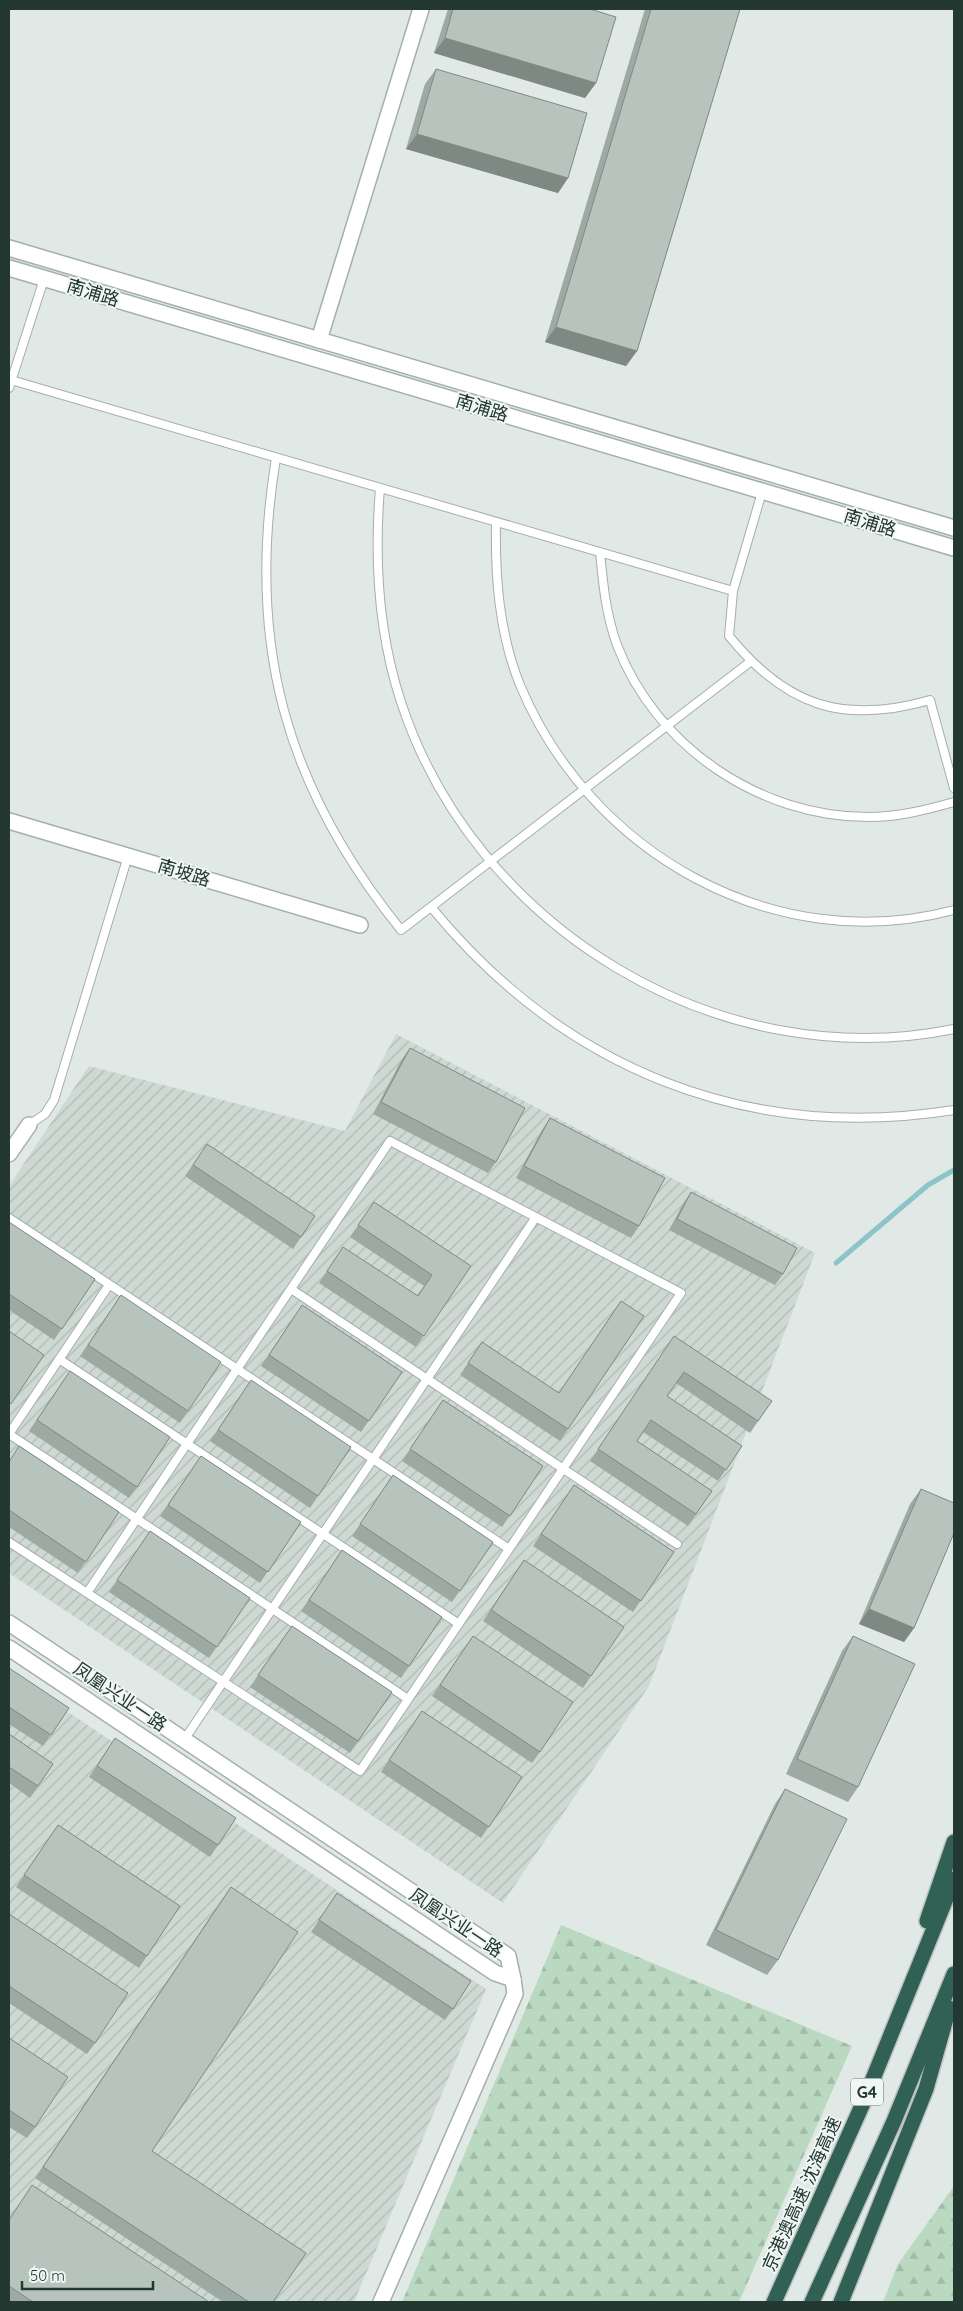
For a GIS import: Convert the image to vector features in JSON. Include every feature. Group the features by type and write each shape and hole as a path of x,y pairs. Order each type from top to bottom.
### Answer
{"highway":[{"path":"864,2101 954,1842"},
{"name":"京港澳高速 沈海高速","path":"774,2302 864,2101 954,1879"},
{"name":"G4","path":"812,2302 894,2121 954,1974"},
{"path":"841,2302 926,2089 954,1988"}],"street":[{"path":"319,340 421,9"},
{"name":"南浦路","path":"9,248 954,528"},
{"name":"南浦路","path":"9,268 954,548"},
{"name":"南坡路","path":"9,821 360,925"},
{"path":"9,1154 29,1124"},
{"name":"凤凰兴业一路","path":"9,1623 508,1956 513,1979"},
{"name":"凤凰兴业一路","path":"9,1648 495,1973 513,1979"},
{"path":"380,2302 515,1994 513,1979"}],"lane":[{"path":"44,279 10,384 276,458 733,591"},
{"path":"276,458 266,541 267,617 274,667 296,748 311,788 334,833 374,897 401,930 750,662"},
{"path":"380,488 376,560 383,633 391,668 414,737 429,770 466,832 490,862 539,912 582,946 628,976 694,1006 764,1026 836,1036 908,1035 954,1029"},
{"path":"762,492 733,591 729,636 750,662 775,683 796,694 834,708 867,712 899,709 930,700 954,788"},
{"path":"496,522 495,563 499,604 510,653 520,684 537,722 558,757 583,790 611,819 641,845 710,886 748,901 786,912 866,921 906,918 954,910"},
{"path":"600,552 604,599 617,645 638,688 666,726 699,757 737,783 779,802 823,813 868,817 914,813 954,802"},
{"path":"29,1124 45,1114 54,1100 128,856"},
{"path":"431,907 480,963 537,1012 600,1052 668,1084 740,1105 814,1117 889,1118 954,1110"},
{"path":"9,1542 223,1682 360,1771 681,1293 390,1141 87,1593"},
{"path":"184,1740 536,1217"},
{"path":"9,1218 509,1549"},
{"path":"109,1285 9,1434 408,1699"},
{"path":"291,1289 677,1544"},
{"path":"59,1359 459,1624"}],"shaded area":[{"path":"396,1034 815,1253 649,1686 503,1903 9,1573 9,1186 89,1066 345,1131"},
{"path":"9,1673 486,1989 354,2302 9,2302"}],"green space":[{"path":"561,1925 852,2046 739,2302 402,2302"},
{"path":"954,2186 954,2302 883,2302 898,2264"}],"building":[{"path":"453,9 590,9 616,17 596,83 445,38"},
{"path":"651,9 740,9 637,351 556,327"},
{"path":"436,69 587,113 568,178 417,134"},
{"path":"410,1048 525,1108 496,1162 381,1102"},
{"path":"550,1118 665,1178 639,1226 524,1166"},
{"path":"207,1144 315,1216 301,1237 193,1165"},
{"path":"691,1192 797,1248 783,1274 677,1219"},
{"path":"374,1202 471,1266 424,1336 327,1271 343,1247 418,1296 432,1275 358,1225"},
{"path":"9,1222 95,1279 62,1329 9,1294"},
{"path":"121,1295 221,1362 188,1411 88,1345"},
{"path":"621,1301 644,1316 568,1429 468,1363 482,1342 559,1393"},
{"path":"302,1305 402,1372 369,1421 269,1355"},
{"path":"9,1331 44,1355 11,1404 9,1402"},
{"path":"674,1336 772,1401 758,1421 684,1372 667,1396 742,1446 726,1470 651,1420 637,1441 712,1491 696,1514 598,1449"},
{"path":"70,1371 170,1437 137,1487 37,1420"},
{"path":"251,1380 351,1447 318,1496 218,1430"},
{"path":"443,1400 543,1466 510,1516 410,1449"},
{"path":"19,1446 119,1512 86,1562 9,1510 9,1462"},
{"path":"201,1456 301,1522 268,1572 168,1505"},
{"path":"393,1475 493,1542 460,1591 360,1524"},
{"path":"574,1485 674,1552 641,1601 541,1534"},
{"path":"921,1489 954,1503 954,1533 914,1628 869,1609"},
{"path":"150,1531 250,1598 217,1647 117,1580"},
{"path":"342,1550 442,1617 409,1666 309,1600"},
{"path":"524,1560 624,1627 591,1676 491,1610"},
{"path":"292,1626 392,1692 358,1741 258,1675"},
{"path":"473,1636 573,1702 540,1752 440,1685"},
{"path":"853,1636 915,1664 858,1787 797,1759"},
{"path":"9,1668 69,1708 51,1735 9,1707"},
{"path":"422,1711 522,1777 489,1827 389,1760"},
{"path":"9,1734 53,1764 38,1786 9,1767"},
{"path":"115,1738 236,1818 218,1845 97,1766"},
{"path":"785,1789 847,1819 778,1960 716,1930"},
{"path":"58,1825 180,1906 147,1956 24,1875"},
{"path":"231,1887 298,1932 152,2151 306,2253 273,2302 249,2302 43,2167"},
{"path":"337,1893 471,1981 453,2009 319,1920"},
{"path":"9,1914 128,1993 95,2043 9,1986"},
{"path":"9,2038 68,2077 35,2127 9,2110"},
{"path":"32,2185 209,2302 33,2302 9,2286 9,2220"}],"waterway":[{"path":"836,1263 928,1185 954,1170"}]}
